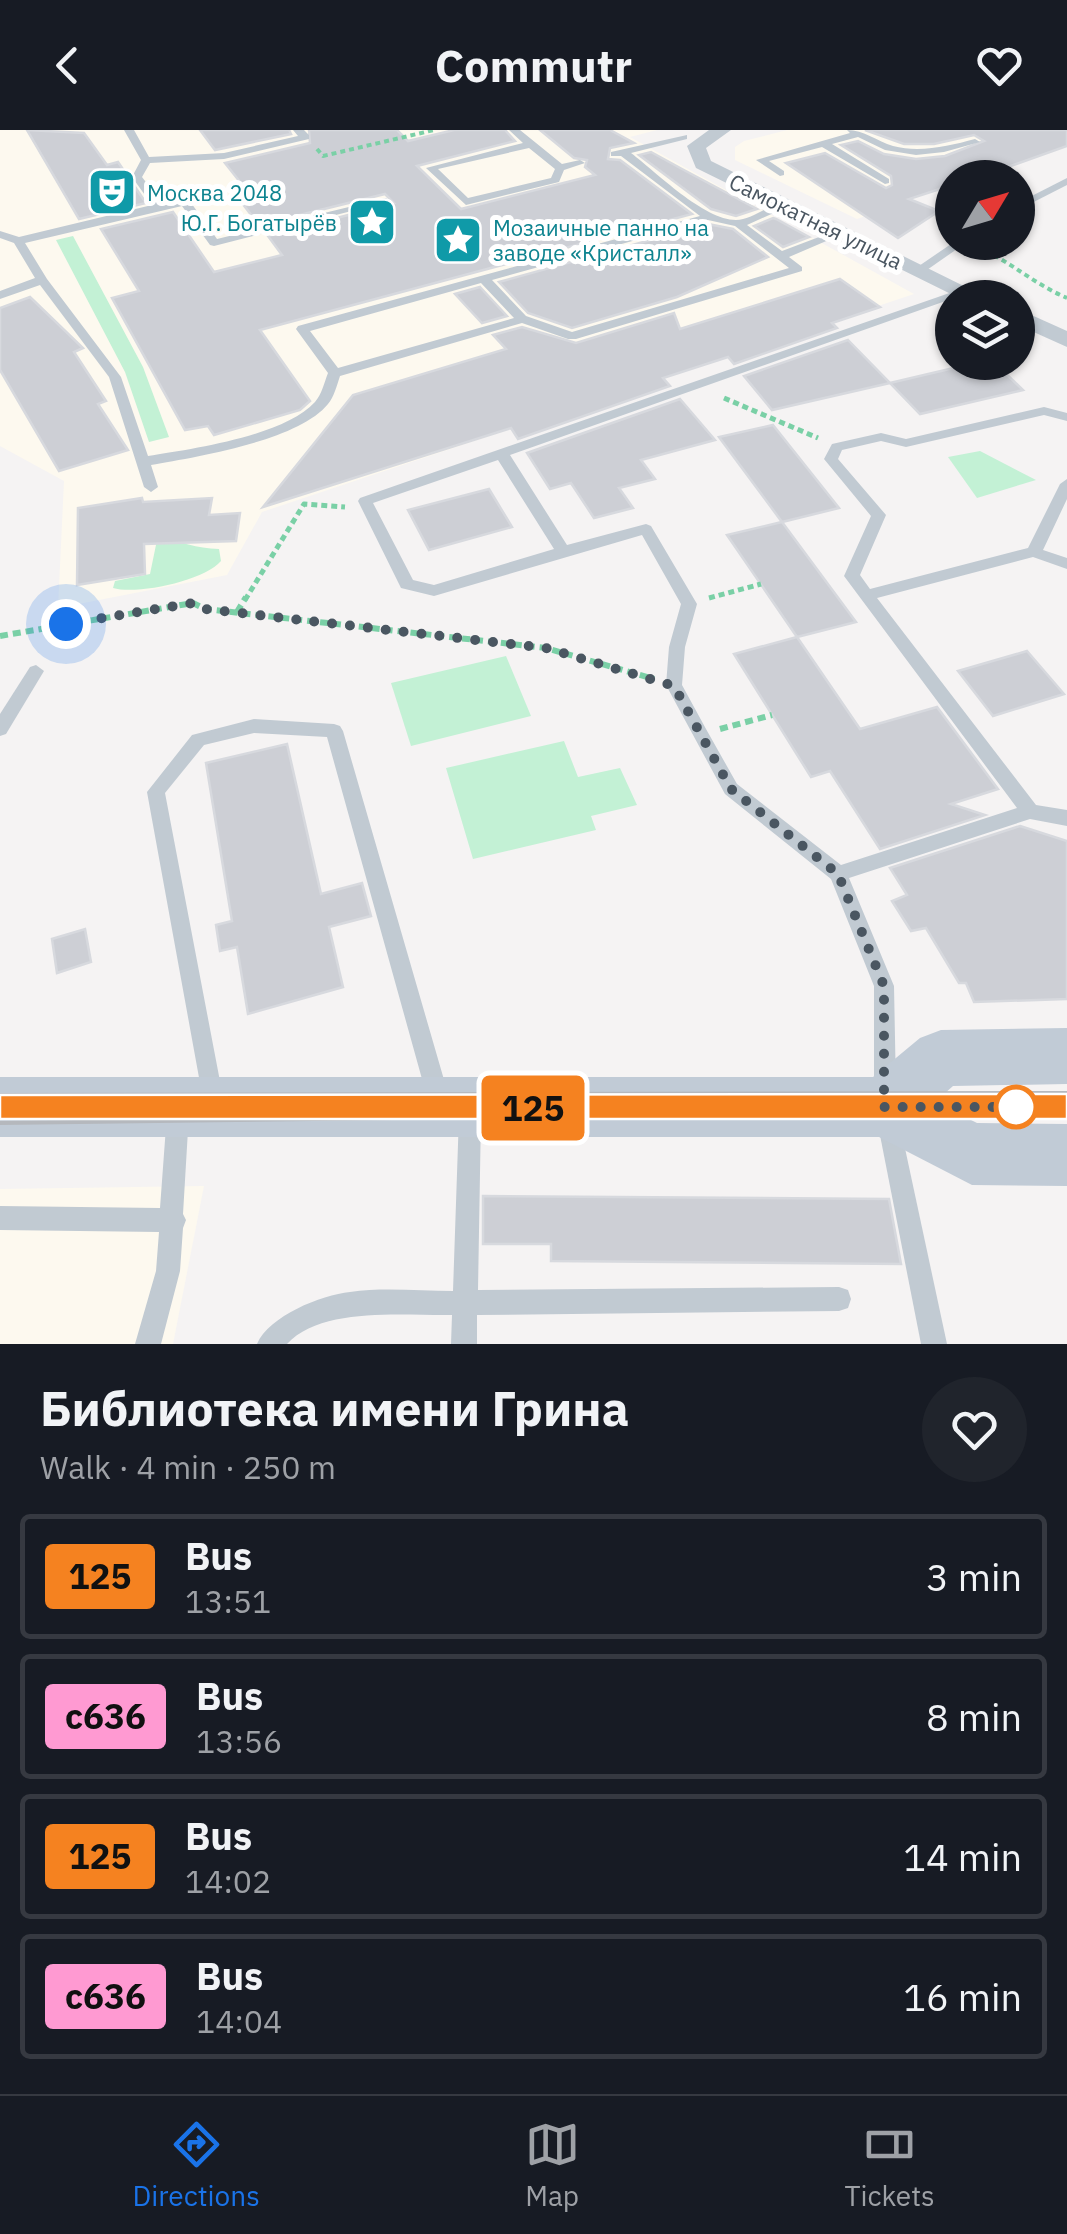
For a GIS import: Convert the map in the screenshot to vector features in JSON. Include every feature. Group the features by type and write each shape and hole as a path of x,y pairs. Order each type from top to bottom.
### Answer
{"street":[{"path":"684,138 722,130"},
{"name":"Самокатная улица","path":"684,138 703,164 940,280"},
{"path":"1035,324 1067,340"},
{"path":"884,1107 941,1058 1067,1056"},
{"path":"1,1109 884,1107 972,1154 1067,1154"}],"lane":[{"path":"129,130 146,160"},
{"path":"514,130 560,168"},
{"path":"780,173 761,160 856,132 878,145 928,155 974,142"},
{"path":"146,160 224,156 302,134"},
{"path":"484,279 522,319 572,336 798,270 739,224 708,217 619,153 684,138"},
{"path":"531,144 431,168 444,187 466,202 554,180 560,168 580,162"},
{"path":"825,144 885,181"},
{"path":"146,160 137,178 159,208"},
{"path":"1035,198 1067,181"},
{"path":"0,234 18,241 185,202 214,243 386,201"},
{"path":"739,224 783,206"},
{"path":"335,373 302,329 708,217"},
{"path":"780,256 839,232"},
{"path":"18,241 42,280 116,377 146,460 151,488"},
{"path":"920,270 936,260"},
{"path":"0,294 42,280"},
{"path":"934,1344 884,1107 884,986 838,874 731,789 674,686 678,647 689,604 646,529 434,591 407,584 365,501 696,385 935,307"},
{"path":"335,373 522,319"},
{"path":"146,460 243,442 280,426 322,403 335,373"},
{"path":"1030,811 852,576 879,516 831,459 838,447 881,437 906,443 1044,412 1067,417"},
{"path":"501,453 563,551"},
{"path":"1034,552 1067,484"},
{"path":"866,596 1034,552 1067,564"},
{"path":"0,729 36,671"},
{"path":"148,1344 168,1272 196,1107 156,792 198,740 254,726 334,731 456,1108 464,1344"},
{"path":"838,874 1030,811 1067,818"},
{"path":"884,1107 1067,1106"},
{"path":"0,1218 174,1220"},
{"path":"270,1344 288,1325 348,1304 465,1301 653,1304 839,1299"}],"path":[{"path":"302,134 323,156 434,130"},
{"path":"1007,260 1038,285 1067,298"},
{"path":"696,385 838,447"},
{"path":"237,612 304,504 339,509 365,501"},
{"path":"689,604 761,584"},
{"path":"0,636 193,603 237,612 546,648 674,686"},
{"path":"700,734 772,715"}],"shaded area":[{"path":"0,130 657,130 630,137 914,294 262,512 227,575 58,608 64,481 0,446"},
{"path":"787,130 1067,130 1067,146 1026,160 935,160 935,191 857,219 735,160 735,147"},
{"path":"204,1186 173,1344 0,1344 0,1189"}],"green space":[{"path":"73,236 143,367 169,437 149,442 125,372 56,240"},
{"path":"980,451 1036,480 977,498 948,457"},
{"path":"157,540 219,549 221,561 200,575 170,585 138,590 113,588 115,581 150,574"},
{"path":"506,656 531,716 411,746 391,683"},
{"path":"564,741 578,777 620,768 637,805 591,816 596,830 473,859 446,768"}],"building":[{"path":"27,130 84,133 107,165 118,162 146,203 79,219"},
{"path":"200,130 289,130 291,134 215,150"},
{"path":"309,130 397,130 408,141 454,130 505,130 515,141 417,166 461,209 595,175 585,167 587,160 574,158 540,130 610,130 634,143 610,148 608,159 620,160 692,214 260,330 310,401 300,410 214,435 208,426 185,430 112,298 139,291 101,229 173,212 214,272 282,255 268,236 394,203 385,194 259,225 232,190 244,187 225,163 310,143"},
{"path":"865,130 1067,130 1067,146 1028,160 935,160 935,191 909,199 935,209 935,214 898,238 786,163 825,153 886,188 892,185 891,176 841,145 858,141 884,154 916,159 945,156 984,141 974,135 934,144 904,144"},
{"path":"651,152 757,209 736,216 711,209 639,155"},
{"path":"773,218 809,237 783,247 754,226"},
{"path":"708,224 733,229 768,257 677,297 572,328 528,313 499,282"},
{"path":"840,279 880,307 832,323 837,328 734,364 728,357 663,378 670,386 518,439 511,428 263,507 353,395 506,349 493,335 522,327 576,343 674,313 680,329"},
{"path":"480,287 507,316 482,323 455,294"},
{"path":"30,297 83,348 74,352 106,401 98,404 128,450 59,471 0,370 0,308"},
{"path":"848,340 890,383 772,410 744,376"},
{"path":"935,372 935,380 1013,380 1023,390 920,414 890,383"},
{"path":"680,399 715,440 641,460 655,479 619,488 633,508 594,518 571,483 550,489 527,453"},
{"path":"773,425 839,508 782,522 719,437"},
{"path":"489,489 512,527 429,550 408,510"},
{"path":"142,498 143,502 212,498 209,515 240,513 236,541 144,544 145,574 77,585 78,508"},
{"path":"782,522 856,622 797,637 727,535"},
{"path":"797,637 860,729 937,707 998,789 951,804 985,815 880,849 830,771 811,777 734,654"},
{"path":"1027,651 1064,694 993,716 958,671"},
{"path":"287,744 321,894 362,883 371,916 329,927 343,987 248,1014 237,947 220,951 216,925 232,921 206,763"},
{"path":"1020,826 1067,841 1067,999 974,1002 966,983 959,983 926,928 911,931 892,901 907,895 890,868"},
{"path":"85,929 91,962 57,973 52,939"},
{"path":"483,1196 889,1199 901,1264 551,1261 551,1244 483,1244"}],"tram line":[{"path":"0,1095 1067,1093"},
{"path":"0,1123 470,1117 1067,1118"}],"bus line":[{"name":"125","path":"0,1107 1067,1106"}],"place":[{"name":"Москва 2048","path":"112,192"},
{"name":"Ю.Г. Богатырёв","path":"372,222"},
{"name":"Мозаичные панно на заводе «Кристалл»","path":"458,240"}],"route":[{"path":"66,624 193,603 205,609 546,648 674,686 731,789 838,874 884,986 884,1107 1016,1107"}]}
